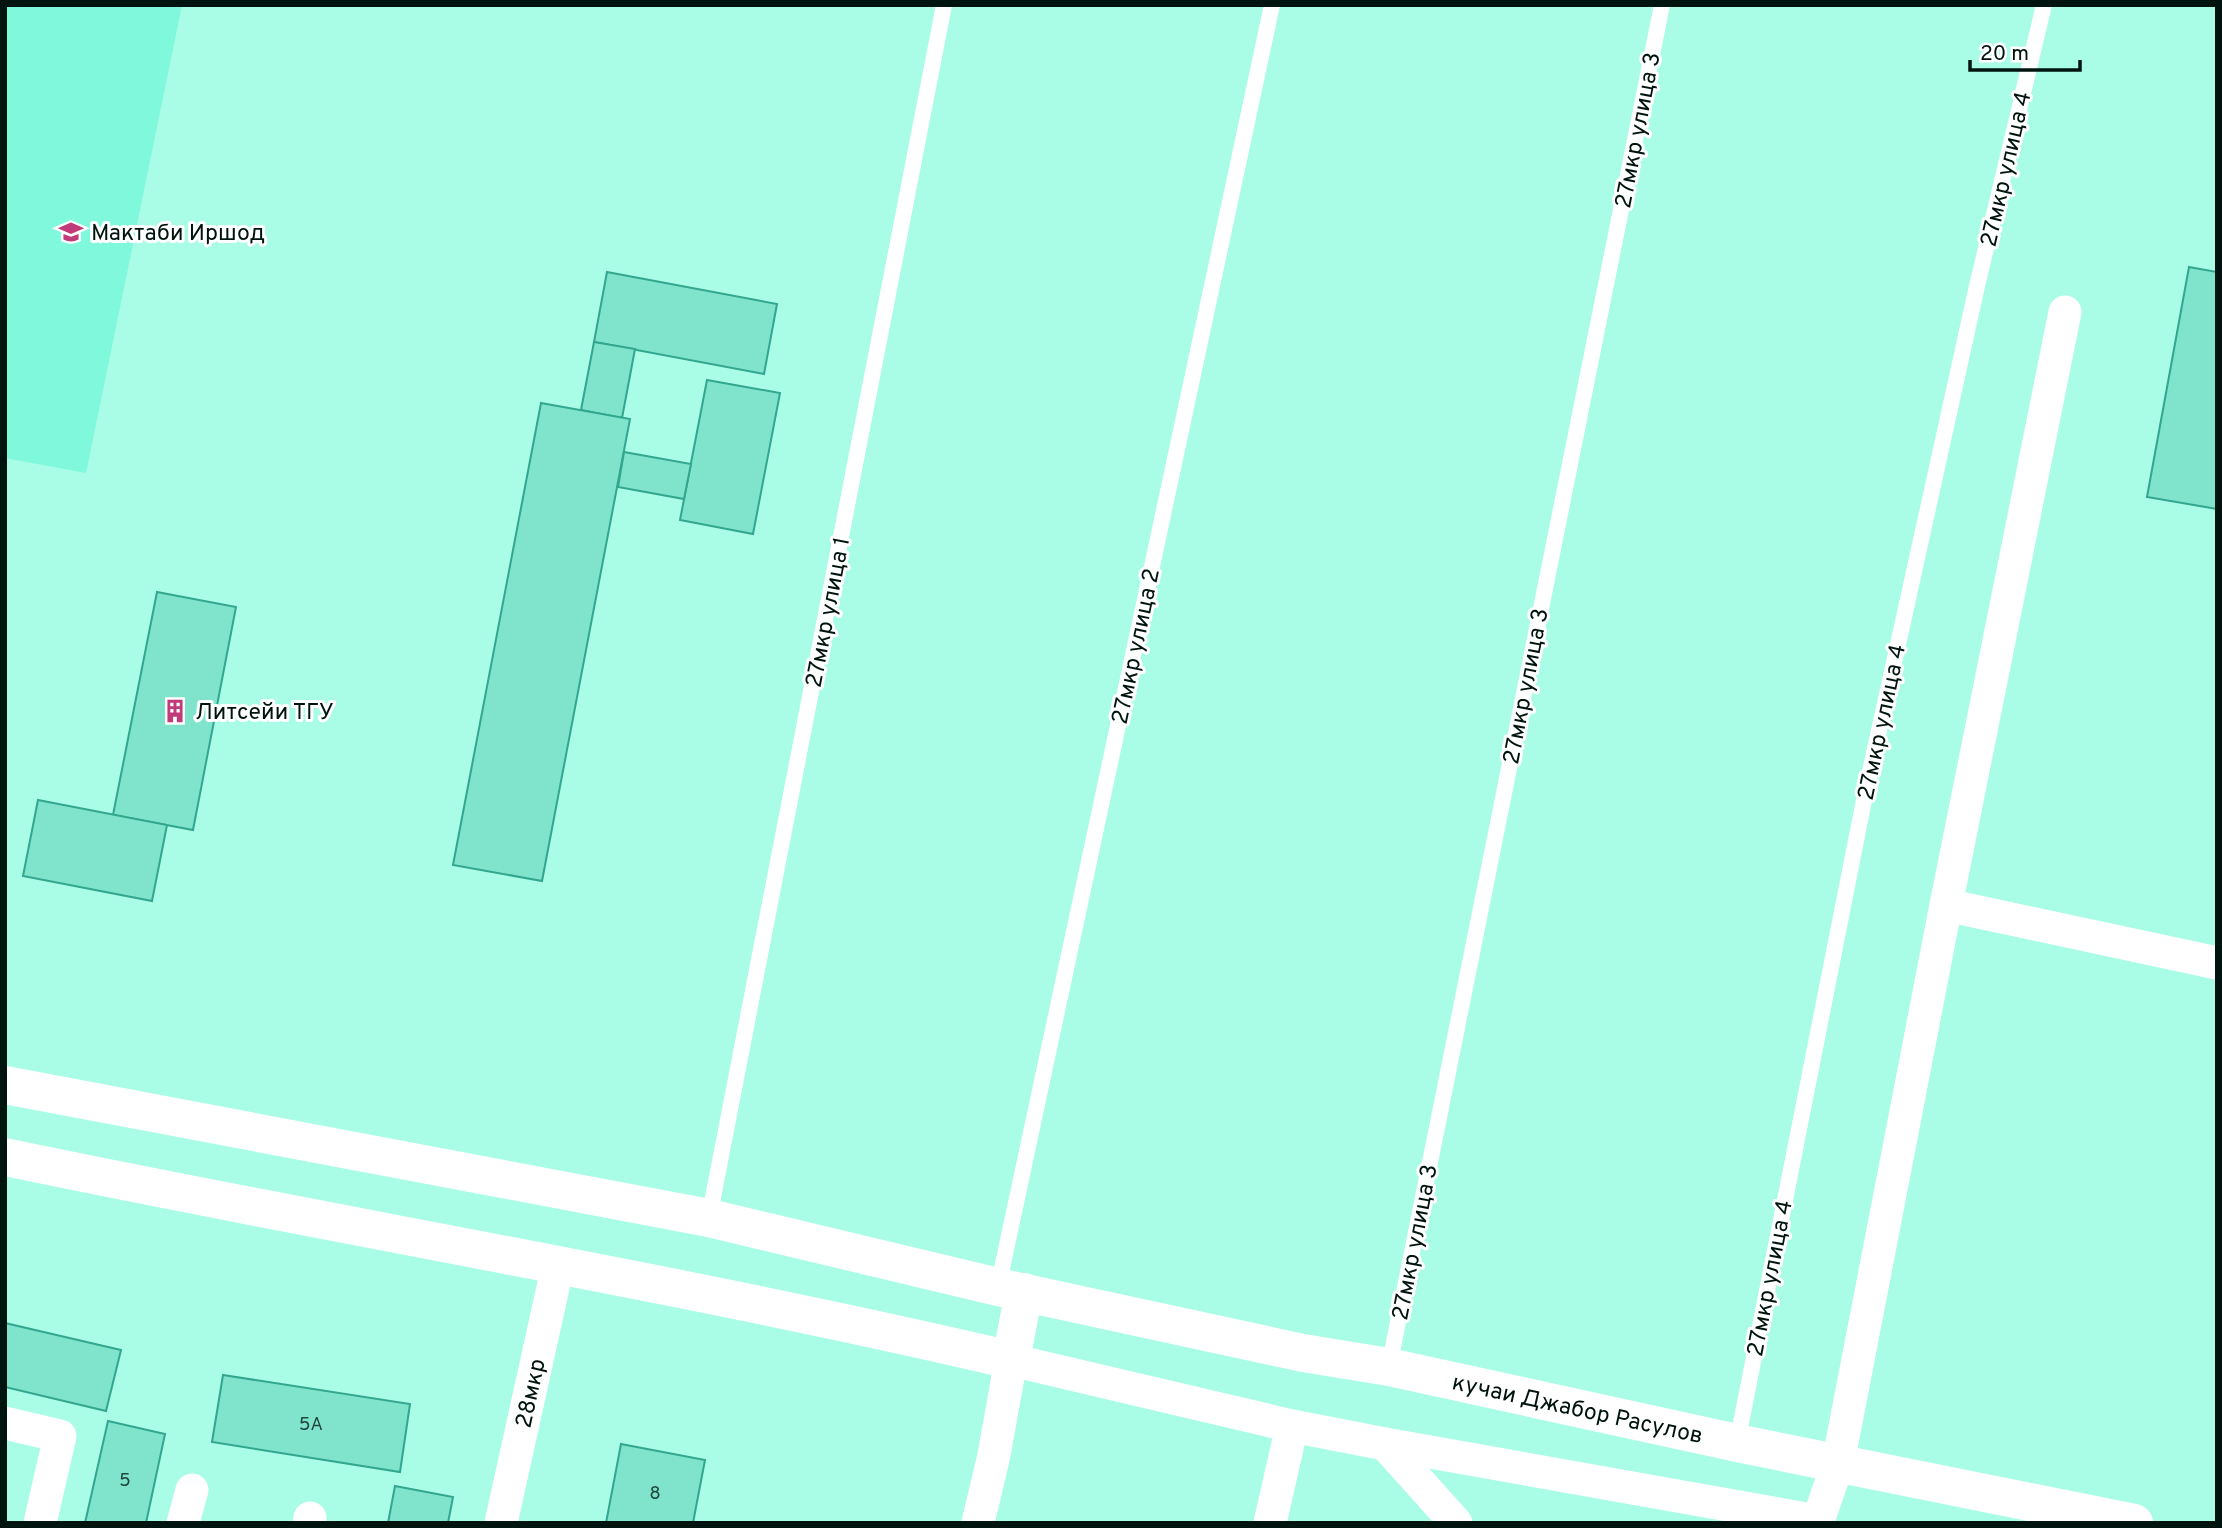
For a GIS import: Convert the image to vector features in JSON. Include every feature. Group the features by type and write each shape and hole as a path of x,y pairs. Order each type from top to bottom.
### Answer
{"street":[{"path":"5,1157 197,1197 558,1265 1012,1360 1292,1426 1818,1521 1838,1463 1946,905 2065,313"},
{"path":"1946,905 2217,963"},
{"name":"кучаи Джабор Расулов","path":"5,1085 709,1218 1011,1289 1303,1353 1389,1367 1737,1443 2134,1523"},
{"name":"28мкр","path":"501,1523 558,1265"},
{"path":"978,1523 1012,1360 1011,1289"},
{"path":"5,1423 60,1436 40,1523"},
{"path":"1270,1523 1292,1426"},
{"path":"1385,1444 1448,1514"},
{"path":"183,1523 192,1490"}],"lane":[{"name":"27мкр улица 1","path":"709,1218 944,5"},
{"name":"27мкр улица 2","path":"1011,1289 1272,5"},
{"name":"27мкр улица 3","path":"1389,1367 1662,5"},
{"name":"27мкр улица 4","path":"1737,1443 1867,785 1977,286 2044,5"}],"shaded area":[{"name":"Мактаби Иршод","path":"5,5 182,5 86,473 5,458"}],"building":[{"path":"2189,267 2217,272 2217,509 2147,497"},
{"path":"607,272 777,304 764,374 594,342"},
{"path":"594,342 635,349 622,418 581,410"},
{"path":"707,380 780,393 753,534 680,520"},
{"path":"541,403 630,419 542,881 453,865"},
{"path":"624,452 691,464 684,499 618,487"},
{"name":"Литсейи ТГУ","path":"157,592 236,607 193,830 113,815"},
{"path":"38,800 167,825 152,901 23,876"},
{"path":"5,1323 121,1350 106,1411 5,1387"},
{"path":"223,1375 410,1404 400,1472 212,1442"},
{"path":"108,1421 165,1434 146,1523 85,1523"},
{"path":"621,1444 705,1460 693,1523 606,1523"},
{"path":"395,1486 453,1497 448,1523 388,1523"}],"place":[{"name":"Мактаби Иршод","path":"71,232"},
{"name":"Литсейи ТГУ","path":"175,711"}]}
